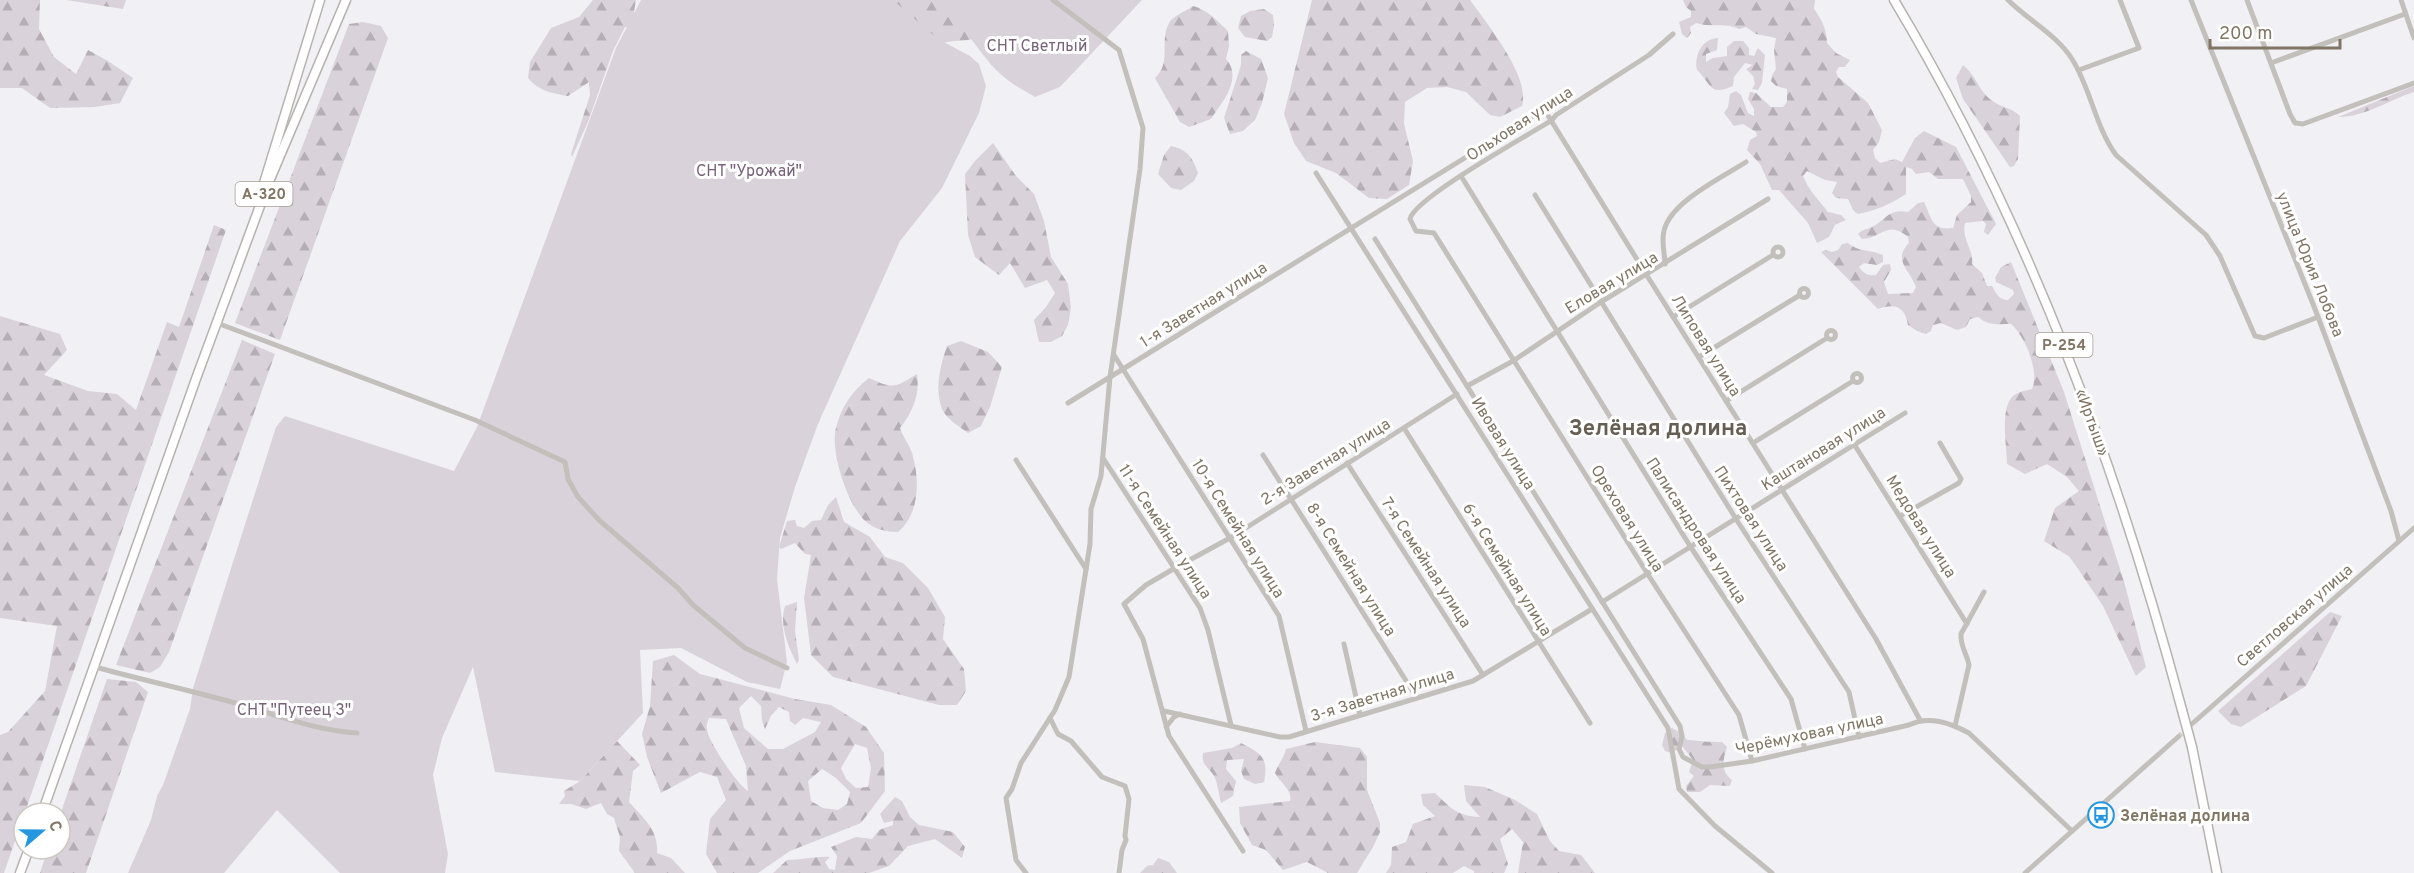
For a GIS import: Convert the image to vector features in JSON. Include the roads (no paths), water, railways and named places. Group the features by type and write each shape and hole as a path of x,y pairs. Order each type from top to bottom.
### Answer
{"highway":[{"name":"А-320","path":"197,376 213,322 263,183 320,0"},
{"name":"А-320","path":"46,801 197,376 268,184 346,0"},
{"name":"«Иртыш»","path":"1894,0 1966,128 2011,219 2058,329 2097,430 2125,515 2182,710 2192,747 2217,873"}],"street":[{"path":"1026,873 1016,861 1006,798 1012,789 1021,763 1050,718 1070,677 1086,569 1091,509 1101,476 1110,376 1140,169 1143,128 1119,50 1053,0"},
{"path":"2008,0 2061,45 2079,70 2107,144 2125,165 2206,235 2220,256 2255,336 2264,338 2318,317"},
{"path":"2079,70 2139,48 2120,0"},
{"name":"улица Юрия Лобова","path":"2191,0 2318,317 2391,511 2399,541"},
{"path":"2249,0 2289,114 2295,123 2303,124 2414,83"},
{"path":"2401,0 2414,38"},
{"path":"2271,63 2405,14"},
{"name":"Ольховая улица","path":"1434,233 1416,231 1410,223 1410,215 1425,201 1649,55 1673,34"},
{"name":"Липовая улица","path":"1544,109 1876,639 1920,720"},
{"name":"1-я Заветная улица","path":"1068,403 1544,109"},
{"path":"1665,264 1663,234 1672,216 1690,198 1746,162"},
{"name":"Ивовая улица","path":"1316,173 1668,728 1679,789 1715,826 1772,873"},
{"name":"Палисандровая улица","path":"1461,176 1690,546 1793,703 1805,749"},
{"name":"Пихтовая улица","path":"1535,195 1736,519 1849,692 1859,737"},
{"name":"Еловая улица","path":"1467,386 1513,361 1601,302 1768,199"},
{"name":"Ореховая улица","path":"1434,233 1647,573 1739,715 1752,761"},
{"name":"Ивовая улица","path":"1375,239 1680,726 1682,731 1679,745 1681,754 1702,767"},
{"path":"1673,317 1773,255"},
{"path":"1699,357 1800,295"},
{"path":"217,323 475,420 565,462 568,479 578,497 600,521 678,588 693,605 745,648 787,668"},
{"path":"1726,401 1827,338"},
{"name":"10-я Семейная улица","path":"1114,354 1279,616 1306,731"},
{"path":"1753,443 1853,381"},
{"name":"2-я Заветная улица","path":"1164,711 1143,639 1124,604 1146,585 1230,538 1457,394"},
{"name":"Каштановая улица","path":"1602,602 1905,413"},
{"name":"6-я Семейная улица","path":"1404,428 1590,723"},
{"path":"1900,516 1959,483 1961,479 1940,443"},
{"name":"Медовая улица","path":"1854,444 1967,624"},
{"name":"8-я Семейная улица","path":"1263,455 1417,698"},
{"name":"11-я Семейная улица","path":"1103,458 1200,608 1206,623 1231,725"},
{"path":"1016,460 1086,569"},
{"name":"7-я Семейная улица","path":"1347,463 1483,675"},
{"name":"Светловская улица","path":"2193,723 2414,528"},
{"path":"1955,726 1969,665 1960,642 1961,634 1984,592"},
{"name":"3-я Заветная улица","path":"1164,711 1289,736 1473,681 1592,609"},
{"path":"1344,644 1360,715"},
{"path":"95,667 229,702 300,724 333,732 357,733"},
{"path":"1164,711 1173,744 1243,851"},
{"path":"1167,726 1179,714"},
{"path":"1050,718 1058,734 1071,741 1102,777 1125,786 1128,792 1126,840 1122,850 1119,873"},
{"path":"1920,720 1955,726 1969,733 2072,831"},
{"name":"Черёмуховая улица","path":"1702,767 1752,761 1909,725 1920,720"},
{"path":"2025,873 2178,737"}],"tunnel":[{"path":"2178,737 2193,723"}],"place":[{"name":"Зелёная долина","path":"2101,815"}],"district":[{"name":"Зелёная долина","path":"1658,427"}],"park label":[{"name":"СНТ Светлый","path":"1037,45"},
{"name":"СНТ \"Урожай\"","path":"749,170"},
{"name":"СНТ \"Путеец 3\"","path":"294,709"}]}
